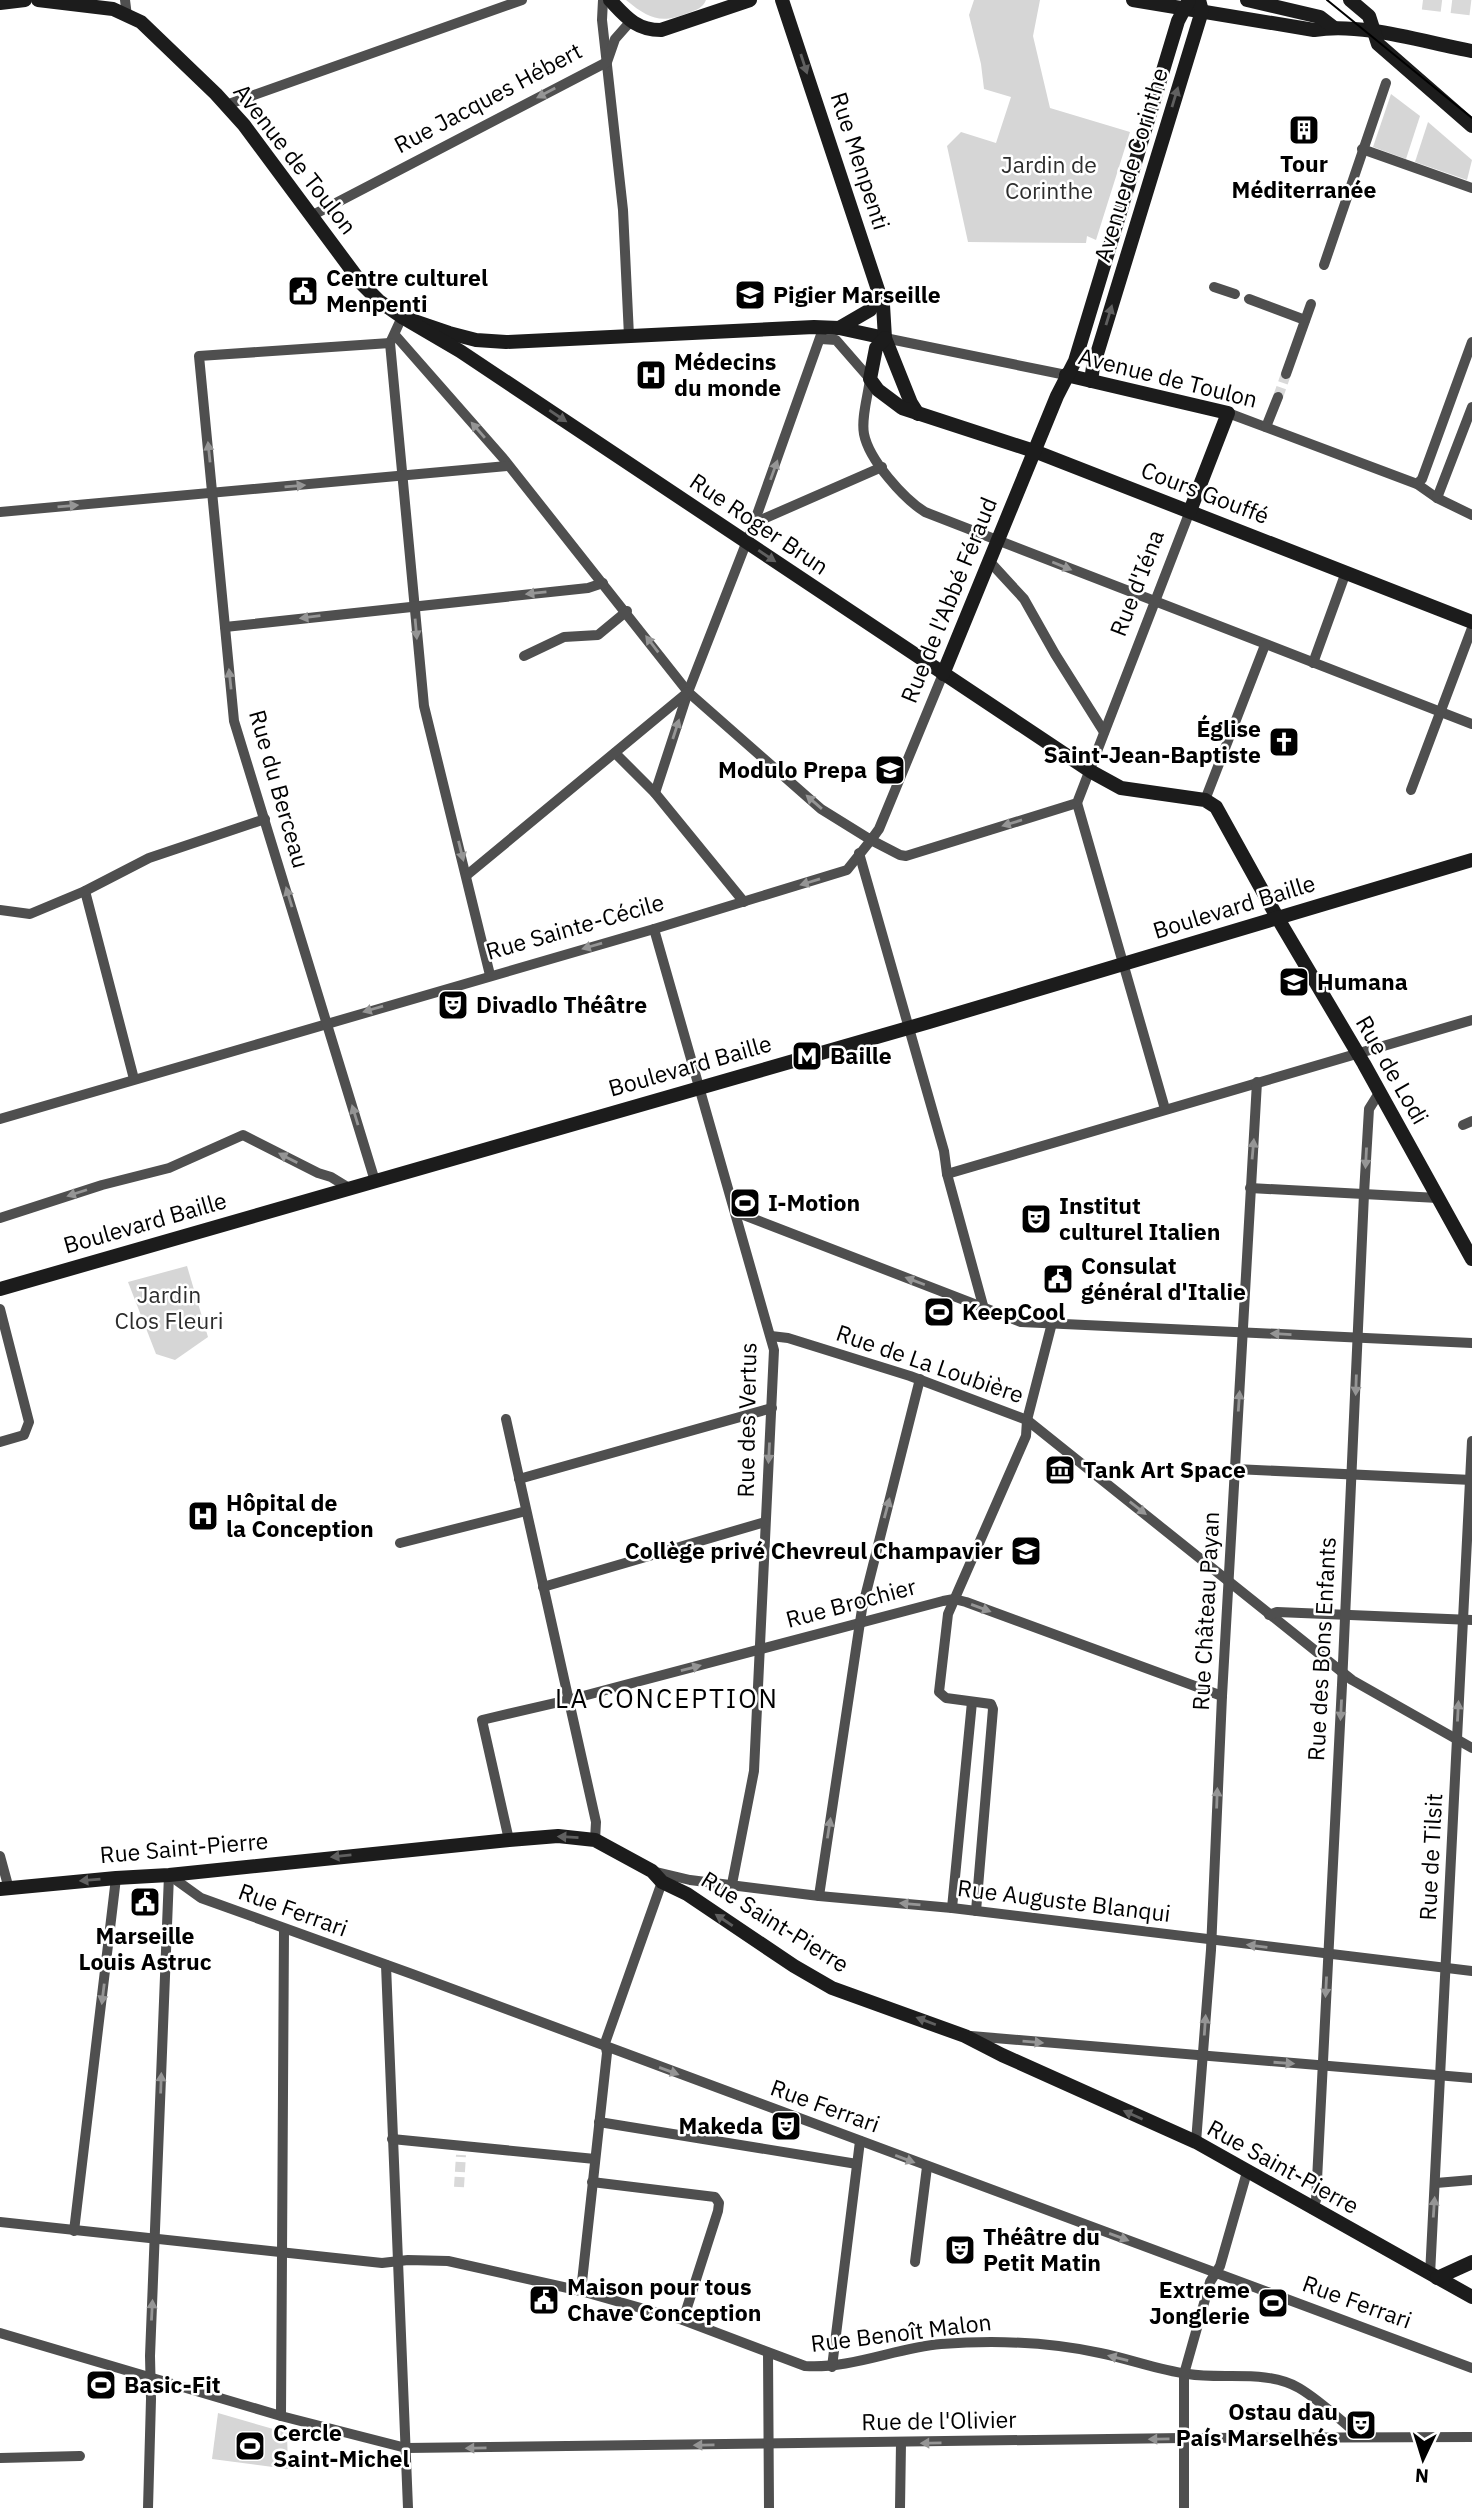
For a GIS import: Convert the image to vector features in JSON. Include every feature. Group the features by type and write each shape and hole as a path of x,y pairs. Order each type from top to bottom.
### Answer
{"street":[{"path":"0,3 25,0"},
{"name":"Avenue de Toulon","path":"38,0 113,9 141,22 226,105 259,143 362,284 388,309 402,317 475,340 506,342 629,336 822,333 885,338 1066,375 1228,413 1418,484 1437,498 1472,515"},
{"path":"125,0 127,16"},
{"path":"226,105 522,0"},
{"path":"603,0 602,20 623,210 629,336"},
{"path":"610,0 630,22 648,30 661,30 750,0"},
{"name":"Rue Menpenti","path":"782,0 880,294 885,315 885,338"},
{"path":"1133,0 1201,5 1314,30 1333,26 1472,51"},
{"path":"1350,0 1369,16 1378,44 1472,126"},
{"path":"1254,1 1320,17 1333,26"},
{"name":"Avenue de Corinthe","path":"1066,375 1075,361 1186,4"},
{"name":"Avenue de Corinthe","path":"1091,381 1201,5"},
{"name":"Rue Jacques Hébert","path":"311,216 607,62 615,39 630,22"},
{"path":"1324,265 1386,83"},
{"path":"1362,149 1472,188"},
{"path":"1214,287 1235,294"},
{"path":"870,379 838,334 870,310 880,294"},
{"path":"1249,299 1305,320"},
{"path":"1286,374 1311,304"},
{"path":"402,317 393,339 424,706 490,975"},
{"name":"Rue Roger Brun","path":"402,317 460,351 1090,771"},
{"path":"654,793 688,692 754,523 822,333"},
{"path":"918,414 885,338 876,348 864,432 882,467 901,494 911,503 925,512 998,541 1472,724"},
{"path":"1081,338 1100,344"},
{"path":"393,339 503,458 688,692 821,809 871,840 906,856 1077,803"},
{"name":"Rue du Berceau","path":"375,1181 234,721 199,356 393,339"},
{"path":"460,351 475,340"},
{"path":"1418,484 1472,342"},
{"name":"Rue de l'Abbé Féraud","path":"871,840 877,834 1066,375"},
{"name":"Cours Gouffé","path":"870,379 891,401 902,408 1034,451 1472,622"},
{"path":"1266,427 1278,397"},
{"path":"1437,498 1472,407"},
{"name":"Rue d'Iéna","path":"1090,771 1228,413"},
{"path":"0,512 507,466"},
{"path":"754,523 882,467"},
{"path":"990,562 1024,599 1104,732"},
{"path":"1313,663 1346,572"},
{"path":"225,627 588,588 603,583"},
{"path":"524,656 564,637 598,635 626,611"},
{"path":"1411,790 1472,628"},
{"path":"1165,1109 1077,803 1090,771 1121,788 1205,800 1265,645"},
{"path":"467,875 688,692"},
{"path":"615,753 654,793 744,902"},
{"name":"Rue de Lodi","path":"1205,800 1216,807 1472,1259"},
{"path":"0,910 30,915 85,891 149,858 265,820"},
{"name":"Rue Sainte-Cécile","path":"0,1119 654,929 847,870 871,840"},
{"path":"859,853 944,1151 947,1174 984,1309"},
{"name":"Boulevard Baille","path":"0,1289 1124,965 1472,860"},
{"path":"85,891 135,1079"},
{"name":"Rue des Vertus","path":"654,929 774,1350 754,1771 732,1884"},
{"path":"947,1174 1472,1020"},
{"name":"Rue Château Payan","path":"1196,2142 1211,1941 1222,1696 1257,1082"},
{"name":"Rue des Bons Enfants","path":"1312,2209 1316,2200 1369,1109 1379,1093"},
{"path":"0,1218 102,1185 169,1168 243,1135 349,1188"},
{"path":"1250,1188 1437,1198"},
{"path":"736,1212 1021,1322 1472,1343"},
{"path":"0,1309 29,1422 24,1435 0,1442"},
{"path":"976,1911 993,1709 991,1704 946,1698 939,1692 948,1614 1027,1436 1027,1420 1052,1323"},
{"name":"Rue de La Loubière","path":"771,1336 788,1338 920,1379 1027,1420 1352,1681 1472,1748"},
{"path":"819,1896 860,1622 920,1379"},
{"path":"519,1479 772,1408"},
{"path":"506,1419 596,1822 595,1840"},
{"name":"Rue de Tilsit","path":"1433,2276 1439,2075 1457,1741 1467,1620 1472,1441"},
{"path":"1235,1469 1471,1480"},
{"path":"400,1543 526,1511"},
{"path":"542,1587 765,1522"},
{"path":"954,1599 1222,1696"},
{"name":"Rue Brochier","path":"509,1840 482,1720 954,1599"},
{"path":"1269,1615 1276,1612 1467,1620"},
{"path":"952,1908 972,1702"},
{"name":"Rue Saint-Pierre","path":"5,1889 509,1840 558,1836 595,1840 687,1894 831,1988 965,2036 1002,2056 1196,2142 1472,2297"},
{"path":"0,1856 5,1889"},
{"path":"148,2508 169,1875"},
{"name":"Rue Ferrari","path":"169,1875 201,1898 284,1930 386,1965 1472,2368"},
{"path":"581,2291 607,2053 605,2047 657,1877"},
{"name":"Rue Auguste Blanqui","path":"657,1877 952,1908 1472,1971"},
{"path":"75,2231 116,1878"},
{"path":"281,2416 284,1930"},
{"path":"386,1965 408,2508"},
{"path":"965,2036 1472,2078"},
{"path":"599,2122 857,2164"},
{"path":"393,2139 462,2150 595,2159"},
{"path":"832,2367 860,2141"},
{"path":"915,2262 927,2167"},
{"path":"1184,2508 1184,2374 1210,2282 1220,2266 1247,2172"},
{"path":"1436,2182 1472,2180"},
{"path":"592,2182 715,2197 719,2203 683,2320"},
{"name":"Rue Benoît Malon","path":"0,2222 382,2263 448,2262 581,2291 683,2320 805,2366 832,2367 939,2344 1016,2342 1099,2353 1184,2374 1264,2377 1297,2387 1361,2437"},
{"path":"1433,2276 1472,2262"},
{"name":"Rue de l'Olivier","path":"0,2333 281,2416 406,2448 1472,2437"},
{"path":"768,2353 769,2508"},
{"path":"900,2508 901,2443"},
{"path":"0,2458 80,2456"}],"green space":[{"path":"626,0 706,0 694,11 663,19 642,12"},
{"name":"Jardin de Corinthe","path":"974,0 1040,0 1033,36 1050,108 1130,132 1096,240 1087,236 1086,243 968,242 947,146 961,132 996,143 1011,97 984,89 969,15"},
{"path":"1391,94 1420,116 1406,159 1373,147"},
{"path":"1428,122 1472,160 1467,180 1415,162"},
{"name":"Jardin Clos Fleuri","path":"187,1266 208,1337 175,1360 156,1354 128,1282"},
{"name":"Cercle Saint-Michel","path":"218,2413 287,2433 288,2469 212,2459"}],"tunnel":[{"path":"1423,0 1472,6"},
{"path":"1278,397 1286,374"},
{"path":"459,2187 461,2155"}],"tram line":[{"path":"1327,0 1472,118"}],"place":[{"name":"Tour Méditerranée","path":"1304,130"},
{"name":"Centre culturel Menpenti","path":"303,291"},
{"name":"Pigier Marseille","path":"750,295"},
{"name":"Médecins du monde","path":"651,375"},
{"name":"Église Saint-Jean-Baptiste","path":"1284,742"},
{"name":"Modulo Prepa","path":"890,770"},
{"name":"Humana","path":"1294,982"},
{"name":"Divadlo Théâtre","path":"453,1005"},
{"name":"Baille","path":"807,1056"},
{"name":"I-Motion","path":"745,1203"},
{"name":"Institut culturel Italien","path":"1036,1219"},
{"name":"Consulat général d'Italie","path":"1058,1279"},
{"name":"KeepCool","path":"939,1312"},
{"name":"Tank Art Space","path":"1060,1470"},
{"name":"Hôpital de la Conception","path":"203,1516"},
{"name":"Collège privé Chevreul Champavier","path":"1026,1551"},
{"name":"Marseille Louis Astruc","path":"145,1902"},
{"name":"Makeda","path":"786,2126"},
{"name":"Théâtre du Petit Matin","path":"960,2250"},
{"name":"Maison pour tous Chave Conception","path":"544,2300"},
{"name":"Extreme Jonglerie","path":"1273,2303"},
{"name":"Basic-Fit","path":"101,2385"},
{"name":"Ostau dau País Marselhés","path":"1361,2425"},
{"name":"Cercle Saint-Michel","path":"250,2446"}],"district":[{"name":"LA CONCEPTION","path":"667,1699"}]}
